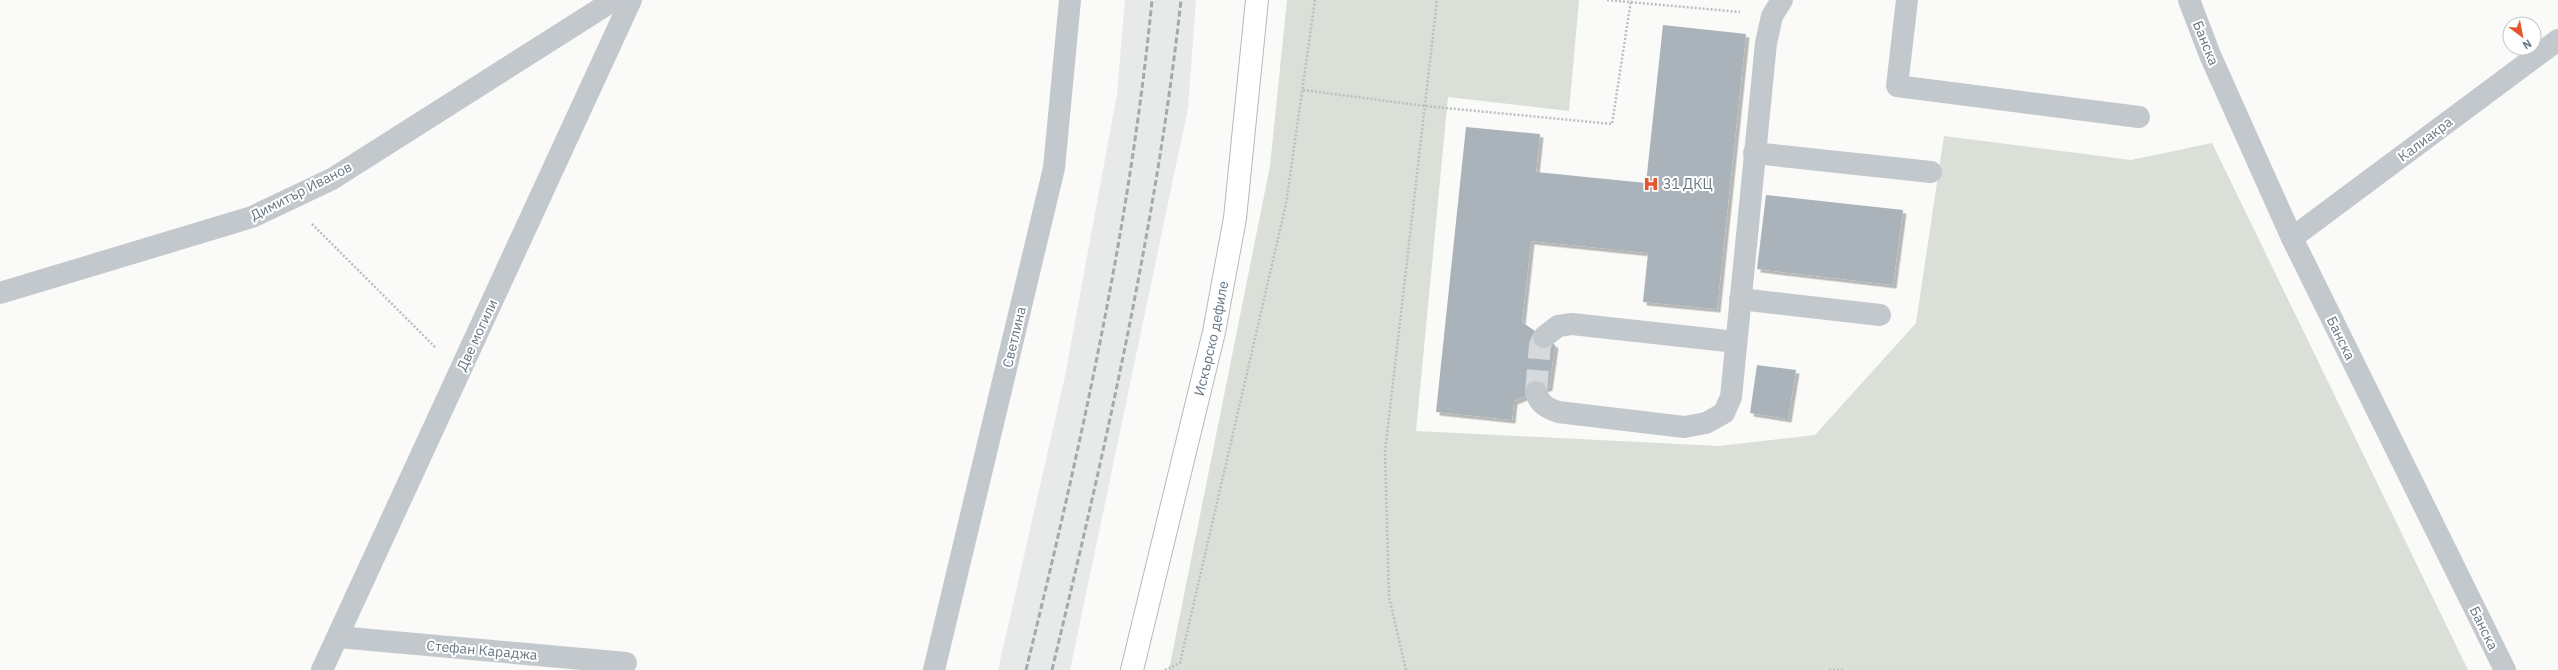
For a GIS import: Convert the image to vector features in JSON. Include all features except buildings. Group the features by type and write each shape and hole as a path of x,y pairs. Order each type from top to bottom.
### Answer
{"main road":[{"name":"Искърско дефиле","path":"1132,670 1220,302 1235,218 1257,0"}],"street":[{"name":"Димитър Иванов","path":"0,293 252,217 288,200 332,179 614,0"},
{"name":"Две могили","path":"322,670 631,0"},
{"name":"Светлина","path":"934,670 1054,168 1070,0"},
{"path":"1907,0 1897,86 2139,117"},
{"name":"Банска","path":"2189,0 2210,55 2292,238 2505,670"},
{"path":"1536,392 1538,399 1547,408 1558,412 1684,427 1706,423 1724,413 1731,397 1754,152 1766,43 1777,8"},
{"name":"Калиакра","path":"2292,238 2558,40"},
{"path":"1754,152 1930,172"},
{"path":"1740,299 1880,315"},
{"path":"1544,337 1558,326 1572,324 1736,342"},
{"name":"Стефан Караджа","path":"338,637 626,663"}],"path":[{"path":"1165,670 1180,663 1286,204 1315,0"},
{"path":"1406,670 1389,597 1385,452 1437,0"},
{"path":"1607,0 1777,8"},
{"path":"1302,90 1424,106 1612,124 1631,0"},
{"path":"288,200 460,372"},
{"path":"1830,670 1843,670"}],"shaded area":[{"path":"1125,0 1196,0 1188,108 1070,670 998,670 1065,376 1117,94"},
{"path":"1287,0 1579,0 1569,111 1448,97 1416,431 1719,446 1815,435 1916,323 1944,136 2131,160 2212,143 2468,670 1169,670 1270,166"}],"tunnel":[{"path":"1536,392 1540,345 1544,337"}],"railway":[{"path":"1026,670 1084,421 1117,253 1131,169 1152,0"},
{"path":"1052,670 1110,421 1127,337 1158,169 1181,0"}],"place":[{"name":"31 ДКЦ","path":"1651,184"}]}
